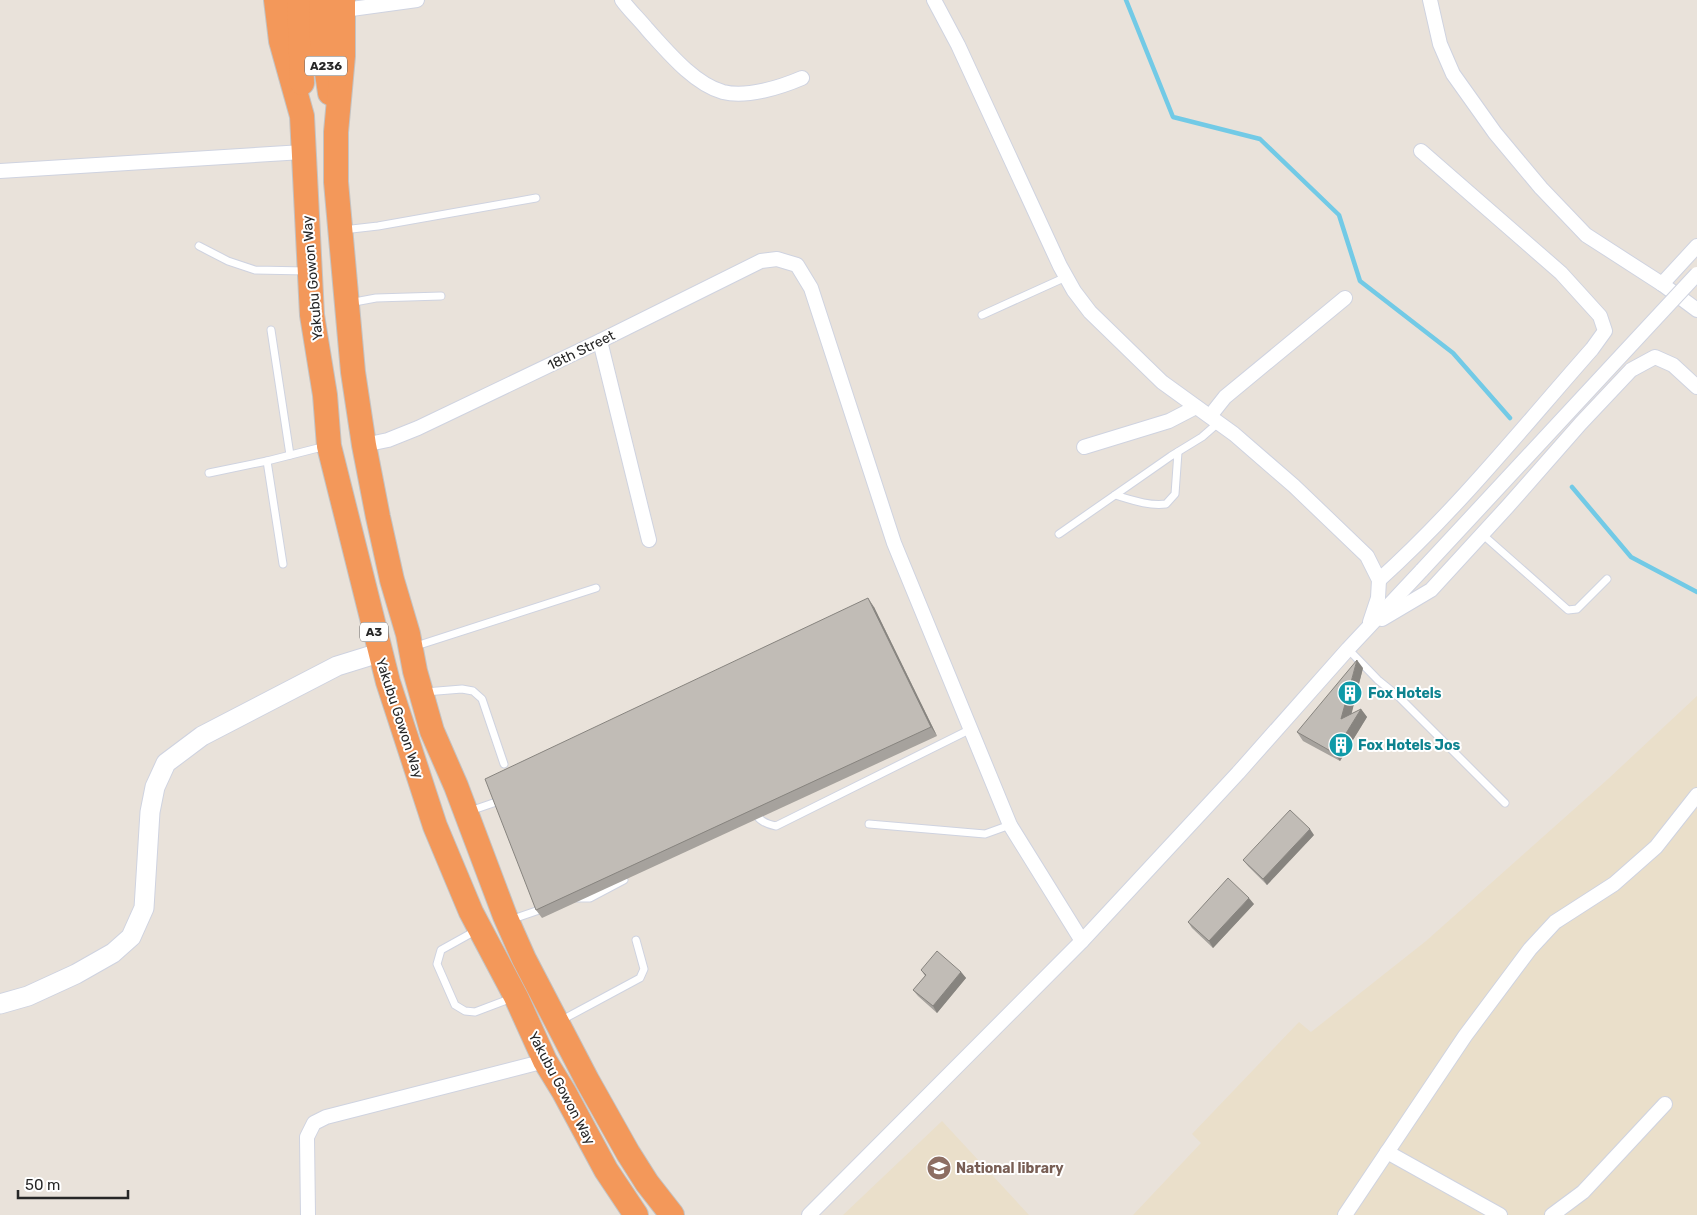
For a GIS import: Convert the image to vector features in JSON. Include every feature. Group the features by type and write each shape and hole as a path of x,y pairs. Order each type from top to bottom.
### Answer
{"highway":[{"name":"Yakubu Gowon Way","path":"276,0 281,41 302,116 312,315 325,395 328,446 379,653 435,826 471,912 516,997 545,1060 606,1170 636,1215"},
{"name":"A236","path":"299,0 302,116"},
{"name":"A236","path":"321,0 322,40 336,132"},
{"name":"Yakubu Gowon Way","path":"343,5 343,56 336,132 336,182 353,372 364,445 392,580 411,648 415,671 432,730 524,959 587,1080 628,1153 647,1183 672,1215"}],"street":[{"path":"343,5 416,0"},
{"path":"622,0 679,63 706,85 724,93 745,93 781,87 802,78"},
{"path":"934,0 958,46 1074,291 1090,312 1162,382 1234,434 1294,486 1367,556 1380,580 1378,598 1368,627"},
{"path":"1430,0 1440,44 1453,74 1495,133 1541,188 1586,235 1696,308"},
{"path":"1380,580 1417,546 1460,499 1592,349 1605,331 1600,316 1562,273 1421,151"},
{"path":"0,171 303,152"},
{"path":"1662,284 1697,246"},
{"name":"18th Street","path":"364,445 388,440 418,428 761,261 776,259 797,265 811,288 894,543 970,729"},
{"path":"809,1215 1082,941 1238,773 1348,648 1697,274"},
{"path":"1214,419 1225,397 1345,298"},
{"path":"600,341 649,540"},
{"path":"1368,627 1431,590 1630,370 1655,357 1674,365 1697,387"},
{"path":"1084,447 1169,421 1196,407"},
{"path":"0,1004 28,996 76,974 113,953 131,937 144,908 150,812 154,787 166,763 202,736 329,670 379,653"},
{"path":"970,729 1010,825 1082,941"},
{"path":"1345,1215 1465,1036 1530,949 1555,922 1614,884 1656,847 1697,795"},
{"path":"308,1215 307,1136 314,1123 326,1117 545,1060"},
{"path":"1552,1215 1583,1192 1665,1104"},
{"path":"1387,1152 1500,1215"}],"lane":[{"path":"340,230 378,226 536,198"},
{"path":"199,246 228,261 255,270 310,271"},
{"path":"982,314 1066,277"},
{"path":"346,303 376,298 441,296"},
{"path":"271,330 290,455"},
{"path":"1059,534 1202,437 1214,419"},
{"path":"209,473 328,446"},
{"path":"1115,495 1138,502 1156,505 1166,504 1175,494 1178,452"},
{"path":"268,461 284,564"},
{"path":"1482,534 1568,610 1577,609 1607,579"},
{"path":"411,648 596,588"},
{"path":"1348,648 1378,680 1399,697 1505,803"},
{"path":"421,692 462,689 473,691 482,699 504,764"},
{"path":"751,809 767,825 776,826 970,729"},
{"path":"465,812 513,796"},
{"path":"744,816 751,809 754,800"},
{"path":"869,824 985,834 1010,825"},
{"path":"571,899 590,898 633,875"},
{"path":"508,921 553,905"},
{"path":"480,929 441,950 437,964 456,1004 465,1010 475,1012 516,997"},
{"path":"557,1022 640,978 644,969 636,940"}],"shaded area":[{"path":"1697,696 1697,1215 1133,1215 1201,1143 1192,1134 1299,1022 1311,1032 1426,941 1608,779"},
{"name":"National library","path":"942,1121 1029,1215 843,1215"}],"building":[{"path":"868,598 931,727 536,910 485,779"},
{"path":"1357,660 1341,719 1361,709 1334,753 1297,732"},
{"path":"1290,810 1310,829 1263,879 1243,860"},
{"path":"1228,878 1249,898 1209,941 1188,922"},
{"path":"937,951 961,972 933,1006 913,990 926,975 921,970"}],"waterway":[{"path":"1126,0 1173,117 1260,139 1339,215 1360,281 1453,353 1510,418"},
{"path":"1572,487 1631,557 1697,592"}],"place":[{"name":"Fox Hotels","path":"1350,693"},
{"name":"Fox Hotels Jos","path":"1341,745"},
{"name":"National library","path":"939,1168"}]}
